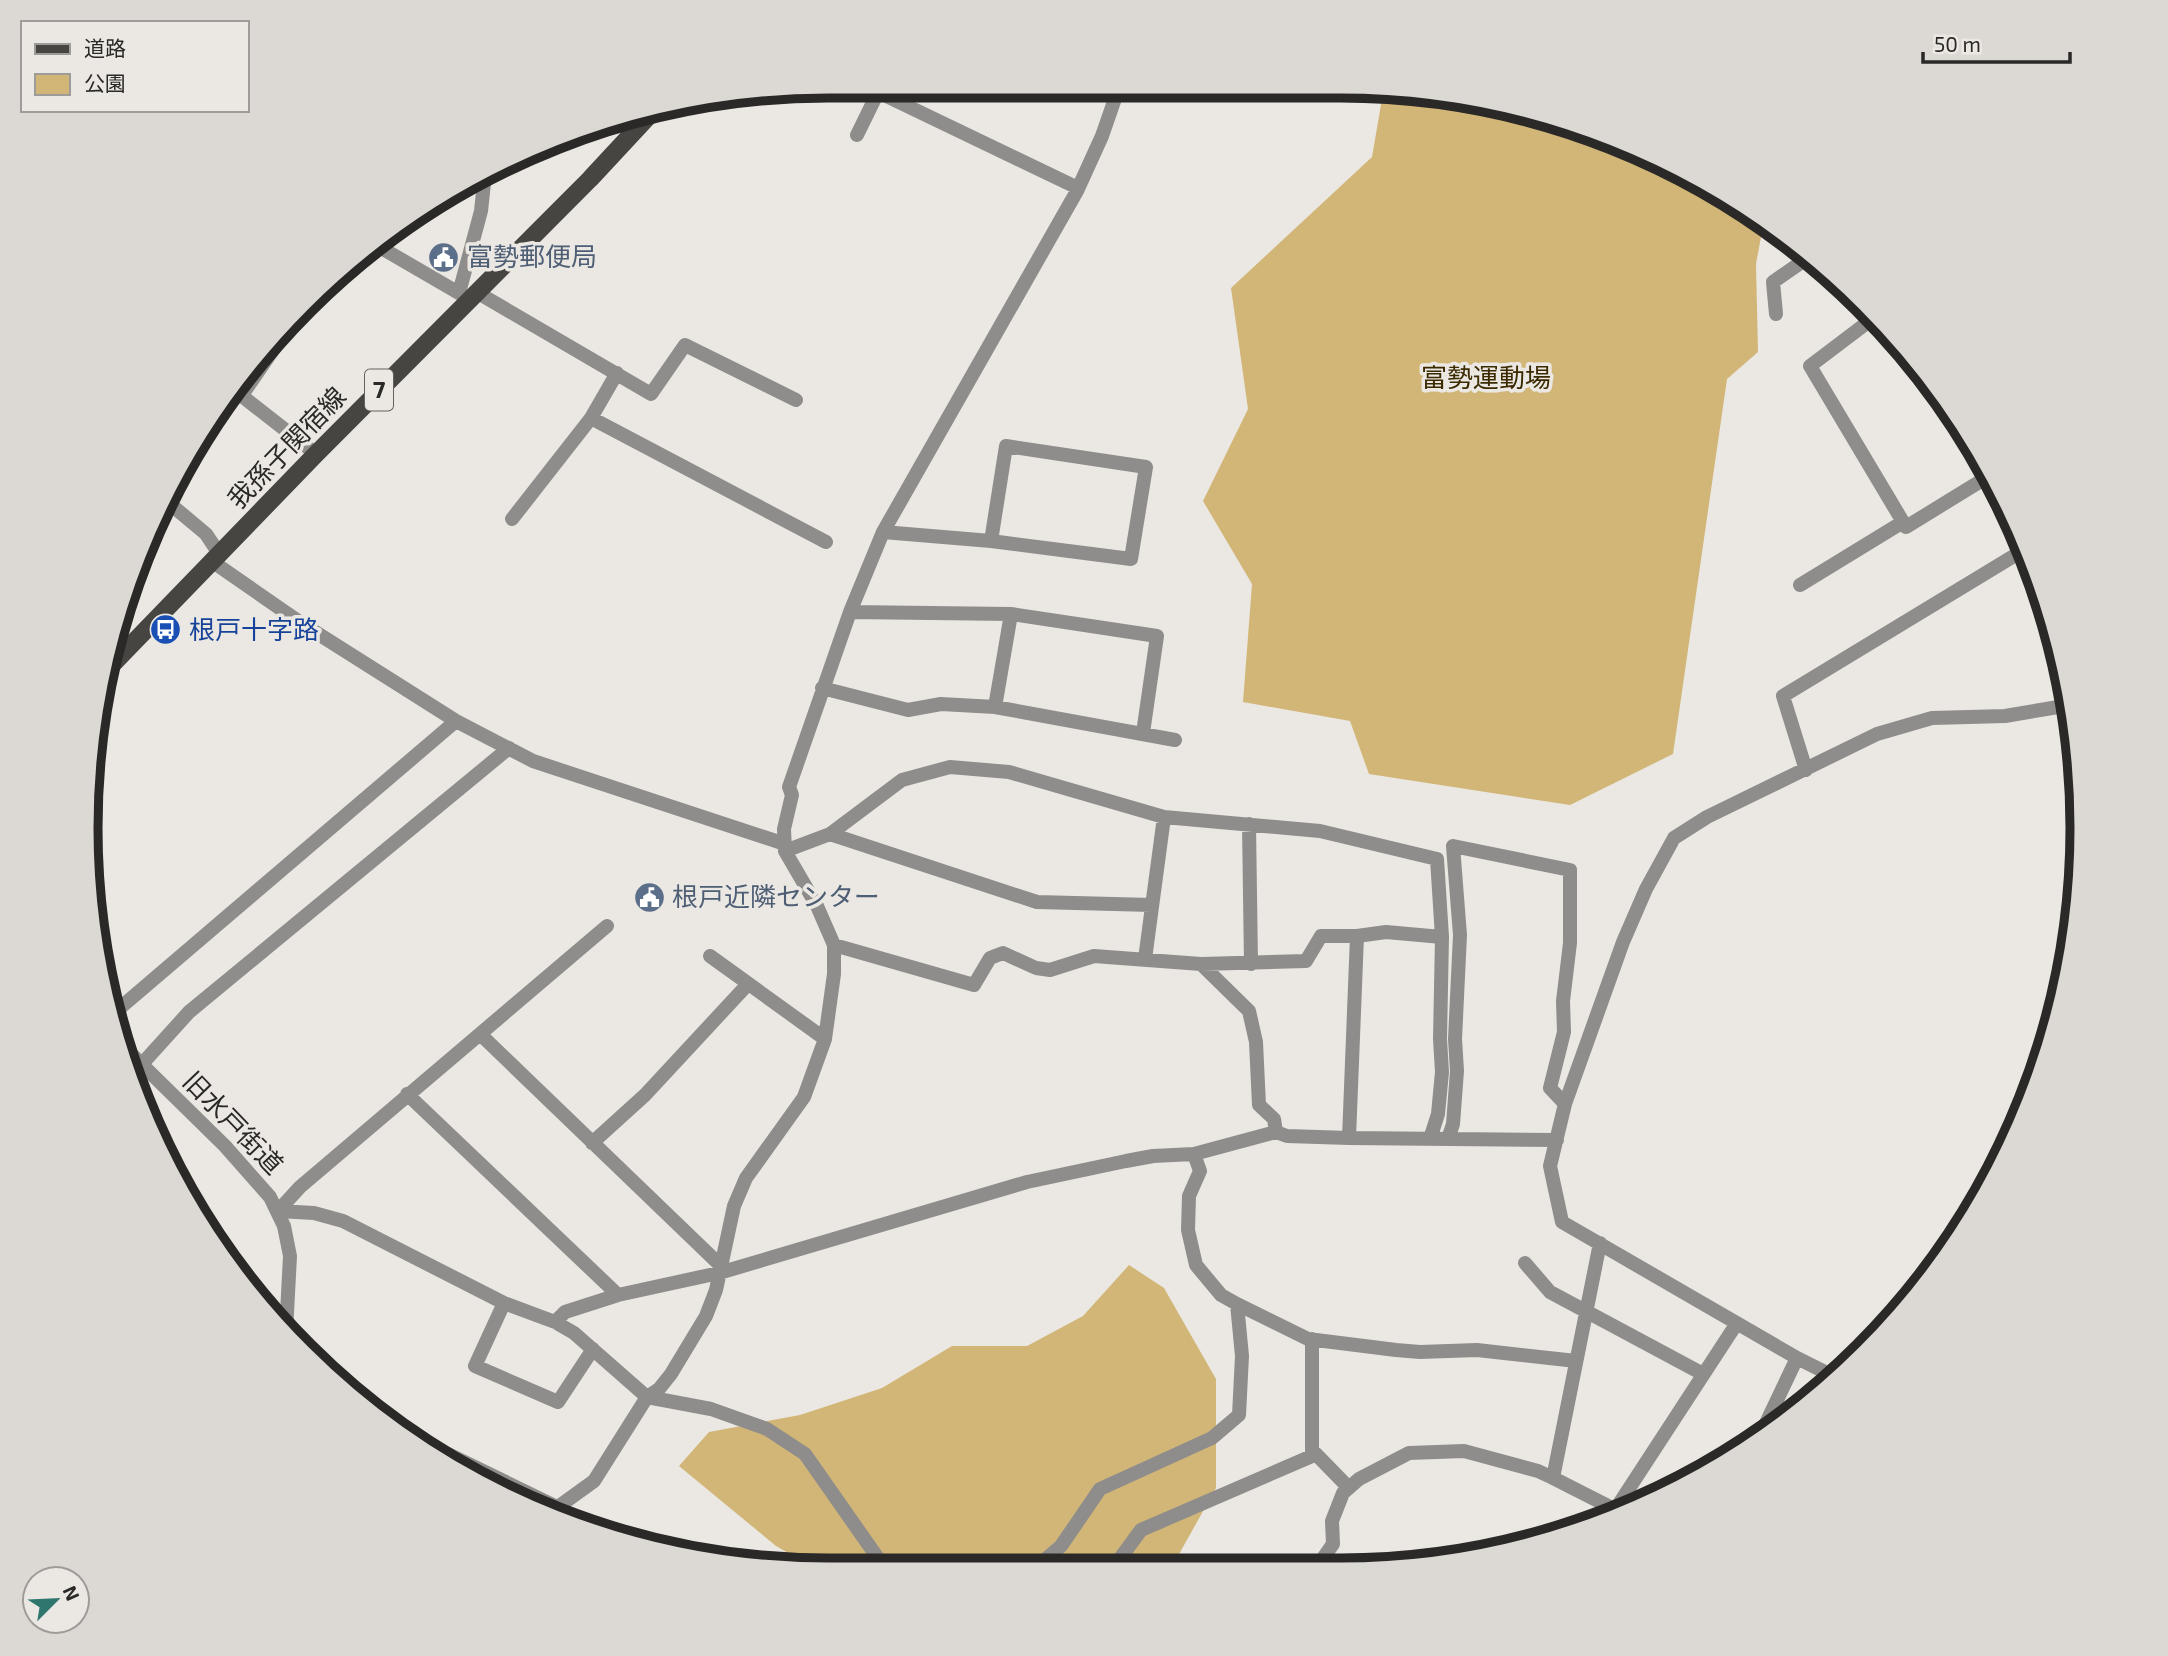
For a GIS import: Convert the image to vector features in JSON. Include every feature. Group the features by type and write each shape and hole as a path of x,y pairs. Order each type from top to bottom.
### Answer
{"main road":[{"name":"我孫子関宿線","path":"119,658 469,295 642,122"}],"street":[{"path":"857,135 875,98"},
{"path":"897,98 1078,188"},
{"path":"559,1506 594,1481 647,1397 659,1389 692,1341 716,1290 734,1206 746,1178 804,1097 825,1040 834,974 834,945 817,906 785,848 784,829 792,794 789,788 822,688 883,532 1078,188 1102,136 1115,98"},
{"path":"469,295 484,185"},
{"path":"384,249 617,373 651,394 685,345 796,400"},
{"path":"1776,314 1773,282 1801,263"},
{"path":"1866,323 1810,366 1906,527 1982,481"},
{"path":"512,519 591,418 617,373"},
{"path":"241,395 316,454"},
{"path":"591,418 826,542"},
{"path":"883,532 991,541 1131,559 1146,467 1006,446 991,541"},
{"path":"173,506 206,534 216,558 301,623 456,721 533,761 785,848 830,834 902,780 950,767 1009,772 1164,817 1320,831 1437,859 1442,937 1442,1072 1438,1114 1430,1139"},
{"path":"1800,586 1903,522"},
{"path":"1805,770 1783,696 2016,555"},
{"path":"850,612 1011,614 1157,636 1143,733"},
{"path":"995,707 1011,614"},
{"path":"822,688 908,710 941,704 995,707 1175,740"},
{"path":"1826,1372 1562,1222 1550,1166 1565,1104 1623,942 1646,889 1674,838 1707,817 1877,734 1932,718 2005,716 2060,707"},
{"path":"121,1007 456,721"},
{"path":"142,1064 189,1012 509,748"},
{"path":"1145,959 1164,817"},
{"path":"1249,824 1251,964"},
{"path":"830,834 1037,902 1152,905"},
{"path":"1448,1139 1453,1124 1457,1071 1455,1039 1460,935 1453,846 1570,870 1570,943 1563,1001 1564,1032 1550,1088 1565,1104"},
{"path":"278,1211 297,1190 407,1094 607,926"},
{"path":"834,945 974,985 990,958 1003,953 1036,968 1050,970 1094,956 1201,964 1251,964 1306,961 1321,936 1357,936 1385,932 1442,937"},
{"path":"1349,1138 1357,936"},
{"path":"710,956 825,1040"},
{"path":"1201,964 1249,1011 1256,1042 1259,1105 1274,1119 1276,1132"},
{"path":"592,1143 645,1095 748,984"},
{"path":"480,1034 720,1269"},
{"name":"旧水戸街道","path":"135,1058 250,1172 278,1211 290,1256 287,1317"},
{"path":"407,1094 618,1295"},
{"path":"555,1322 565,1312 618,1295 720,1269 1027,1182 1153,1156 1194,1154 1276,1132 1287,1136 1349,1138 1558,1140"},
{"path":"1194,1154 1200,1171 1189,1196 1188,1230 1196,1265 1221,1295 1237,1304 1312,1339 1396,1350 1477,1350 1576,1361"},
{"path":"278,1211 314,1213 343,1221 504,1303 555,1322 574,1333 647,1397 711,1409 767,1429 805,1454 878,1558"},
{"path":"1553,1478 1600,1242"},
{"path":"1525,1263 1550,1292 1703,1374"},
{"path":"504,1303 475,1366 558,1402 593,1349"},
{"path":"1047,1558 1061,1546 1100,1489 1212,1438 1239,1415 1242,1356 1237,1304"},
{"path":"1627,1498 1737,1322"},
{"path":"1120,1558 1141,1530 1312,1456 1312,1339"},
{"path":"1768,1419 1797,1358"},
{"path":"1312,1450 1349,1488"},
{"path":"1323,1558 1333,1544 1332,1521 1343,1493 1359,1479 1409,1453 1464,1451 1538,1471 1608,1506"}],"green space":[{"name":"富勢運動場","path":"1382,100 1435,104 1482,112 1575,137 1619,154 1663,173 1705,196 1762,233 1756,264 1758,352 1727,379 1673,754 1570,805 1369,774 1350,721 1243,702 1252,584 1203,501 1248,409 1231,288 1372,157"},
{"path":"1129,1265 1164,1288 1216,1379 1216,1488 1178,1556 794,1557 776,1546 679,1466 709,1432 800,1415 882,1388 952,1346 1027,1346 1083,1316"}],"place":[{"name":"富勢郵便局","path":"444,257"},
{"name":"根戸十字路","path":"166,630"},
{"name":"根戸近隣センター","path":"649,897"}]}
